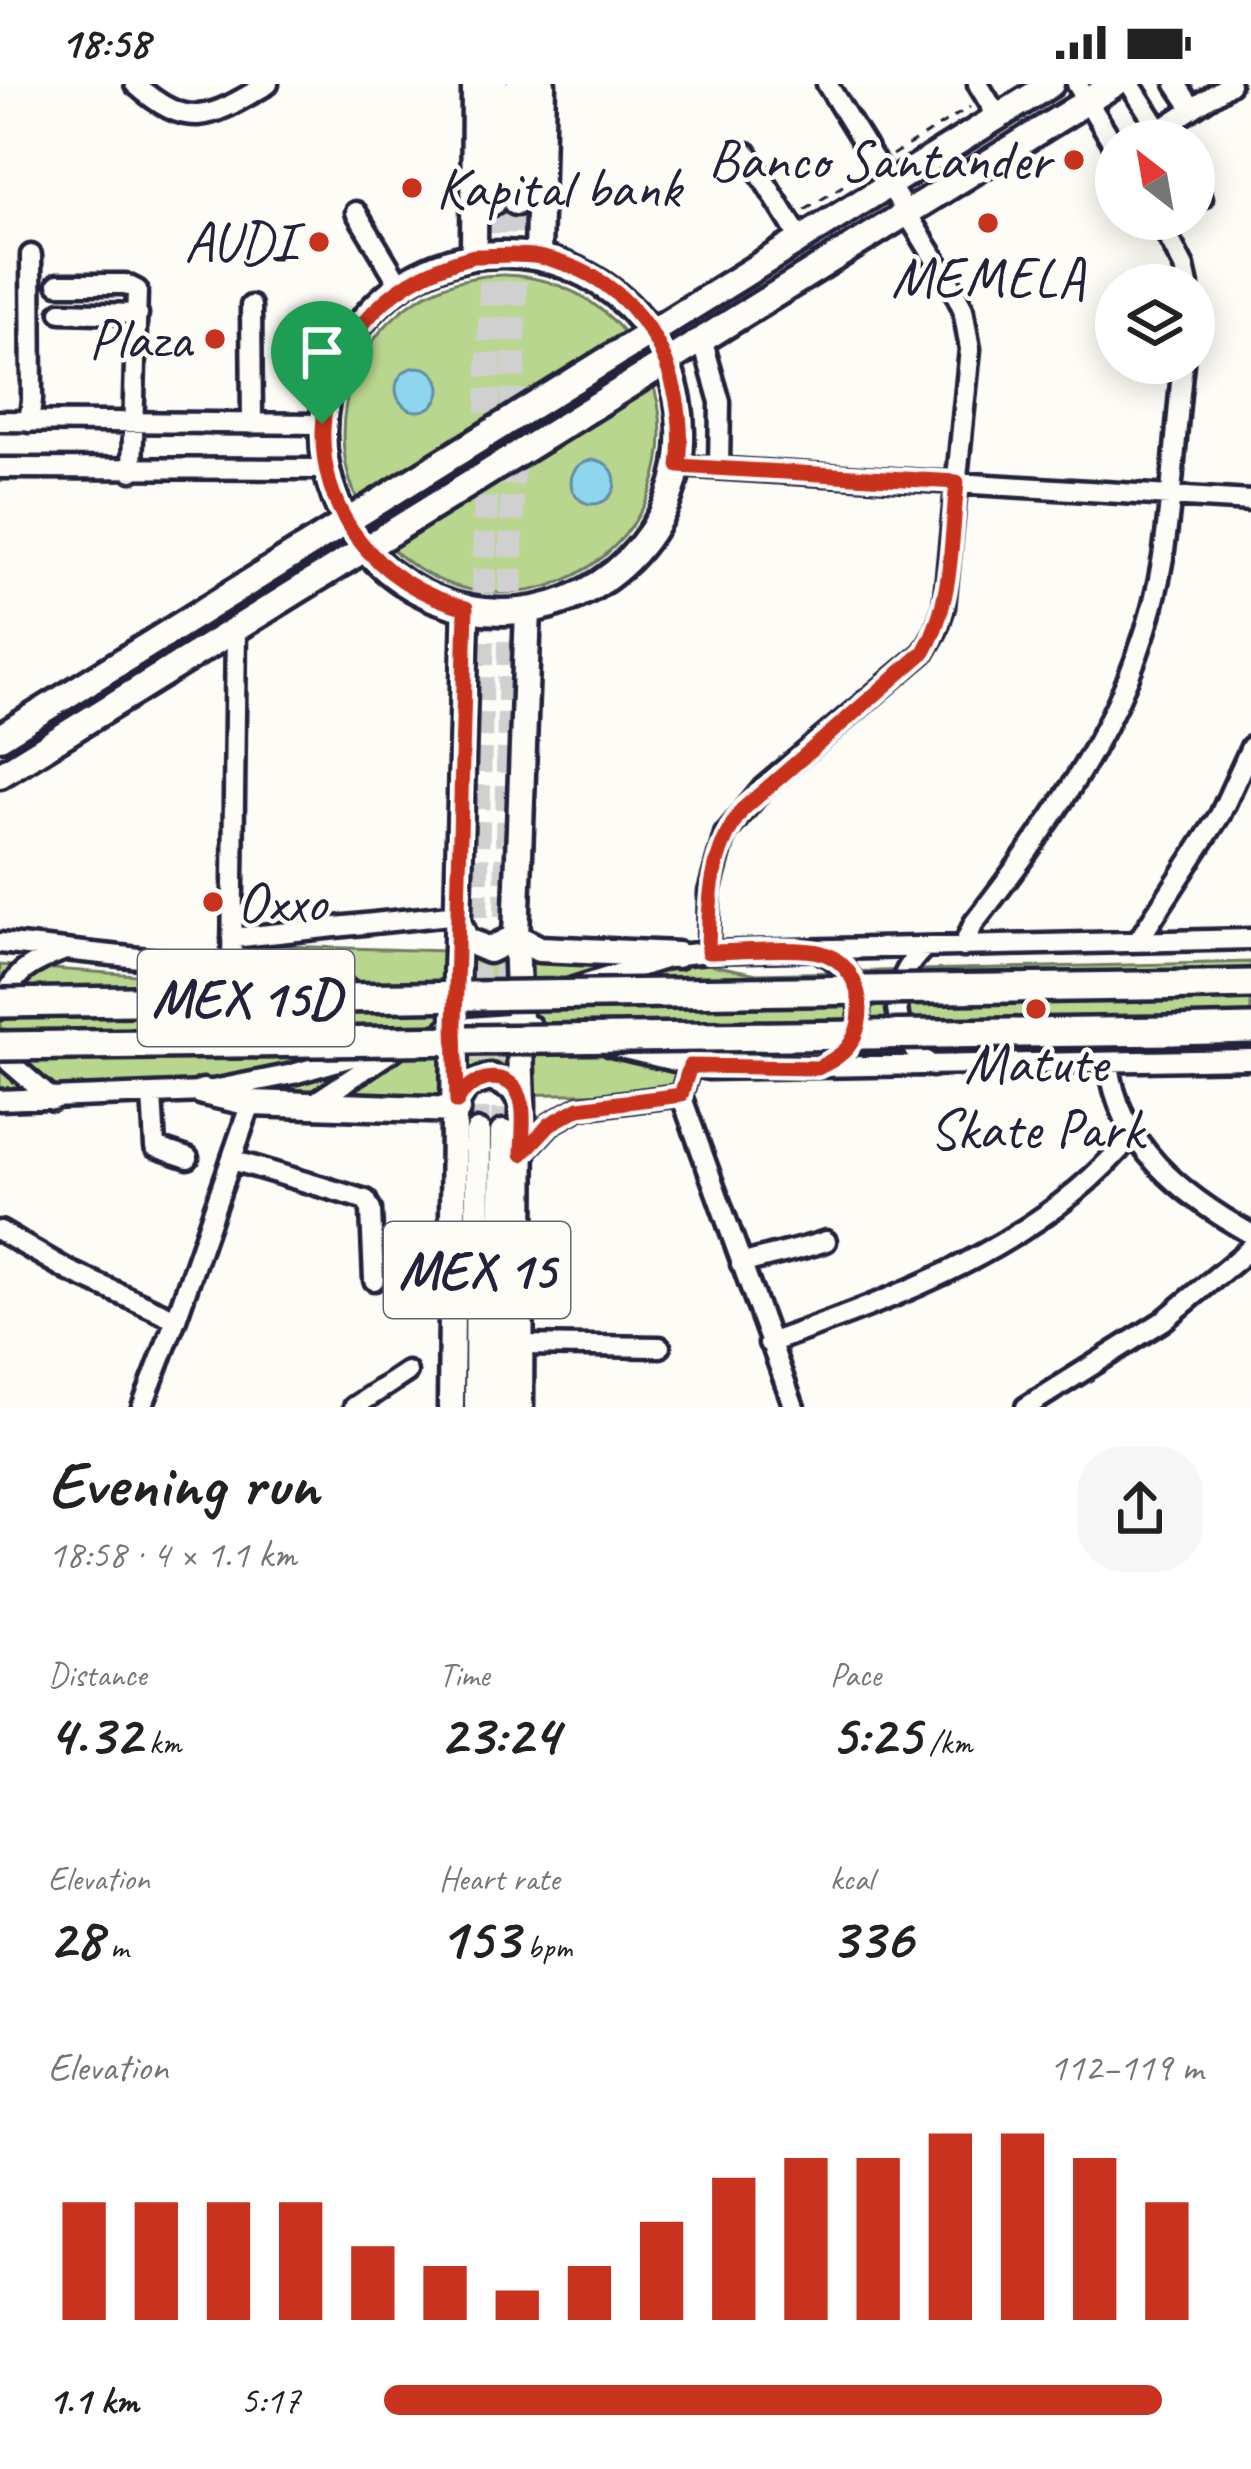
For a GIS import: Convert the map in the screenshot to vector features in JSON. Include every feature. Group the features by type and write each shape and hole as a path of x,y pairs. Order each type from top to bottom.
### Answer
{"highway":[{"name":"MEX 15D","path":"0,1006 1251,984"},
{"name":"MEX 15D","path":"0,1041 1251,1029"}],"main road":[{"path":"474,256 476,84"},
{"path":"494,84 504,202 519,84"},
{"path":"538,256 542,84"},
{"path":"0,775 906,212 1083,93 1115,84"},
{"path":"0,737 348,524 998,117 1037,88"},
{"path":"474,256 538,256 578,270 615,292 651,333 667,360 681,412 679,466 656,525 626,562 588,590 528,610 466,608 433,599 392,575 363,548 348,524 326,469 322,424 331,380 350,338 368,313 400,285 444,263 474,256"},
{"path":"451,1407 466,608"},
{"path":"520,1407 522,1103 516,937 528,610"},
{"path":"459,919 466,940 481,949 497,949 516,937"},
{"path":"516,937 539,949 677,955"},
{"path":"457,1106 466,1086 490,1077 513,1088 522,1103"},
{"path":"202,1092 251,1103 308,1107 457,1106"},
{"name":"MEX 15","path":"477,1407 490,1133 499,1407"}],"street":[{"path":"135,84 170,109 201,118 268,84"},
{"path":"708,952 709,892 725,834 763,788 924,652 944,607 968,329 953,287 827,84"},
{"path":"978,84 998,117"},
{"path":"1130,84 1153,120"},
{"path":"1176,84 1192,109"},
{"path":"1180,120 1230,84"},
{"path":"1083,93 1099,120"},
{"path":"747,153 801,240"},
{"path":"356,212 400,285"},
{"path":"28,422 32,400 31,255"},
{"path":"58,284 132,285 138,297 132,471"},
{"path":"251,306 252,424"},
{"path":"61,312 138,314"},
{"path":"702,339 720,402 719,468"},
{"path":"963,947 974,923 1072,790 1118,704 1162,560 1181,384"},
{"path":"0,421 322,424"},
{"path":"679,466 1251,501"},
{"path":"0,468 326,469"},
{"path":"232,968 236,627"},
{"path":"1138,940 1220,815 1251,747"},
{"path":"232,938 459,919"},
{"path":"0,943 232,968 455,1017 519,1014 677,955 1251,939"},
{"path":"924,948 903,974 896,1011 906,1042 932,1066"},
{"path":"0,1006 25,966 69,949"},
{"path":"818,1068 850,1045 861,1011 858,988 848,972 819,952"},
{"path":"519,1014 690,1066 1251,1060"},
{"path":"308,1107 408,1040 455,1017"},
{"path":"0,1100 202,1092 293,1074 408,1040"},
{"path":"0,1041 9,1062 53,1100"},
{"path":"1108,1063 1112,1090 1132,1135 1189,1194 1251,1234"},
{"path":"690,1066 681,1095 794,1407"},
{"path":"152,1095 155,1147 188,1158"},
{"path":"522,1154 550,1124 579,1108 681,1095"},
{"path":"142,1407 251,1103"},
{"path":"770,1343 902,1295 969,1261 1066,1199 1132,1135"},
{"path":"232,1160 366,1200 371,1210 374,1280"},
{"path":"0,1231 69,1271 176,1319"},
{"path":"741,1264 826,1241"},
{"path":"1026,1407 1163,1321 1251,1248"},
{"path":"520,1345 660,1347"},
{"path":"360,1405 406,1372"}],"green space":[{"path":"502,275 563,287 615,321 649,373 661,434 649,495 615,547 563,581 502,593 441,581 389,547 355,495 343,434 355,373 389,321 441,287"},
{"path":"247,945 677,958 757,974 1251,962 1251,1050 767,1056 655,1093 272,1097 100,1087 0,1088 0,965 244,983"}],"water":[{"path":"418,367 433,374 440,389 433,404 418,411 403,404 396,389 403,374"},
{"path":"593,460 608,467 615,482 608,497 593,504 578,497 571,482 578,467"}],"tunnel":[{"path":"478,1133 476,911 493,202"},
{"path":"503,1133 516,202"}],"place":[{"name":"Banco Santander","path":"1074,160"},
{"name":"Kapital bank","path":"412,188"},
{"name":"MEMELA","path":"988,223"},
{"name":"AUDI","path":"319,242"},
{"name":"Plaza","path":"215,339"},
{"name":"Oxxo","path":"213,902"},
{"name":"Matute Skate Park","path":"1036,1009"}],"route":[{"path":"474,256 538,256 578,270 615,292 651,333 676,386 681,412 679,466 957,482 944,607 924,652 763,788 725,834 715,863 709,892 708,952 819,952 836,959 858,988 859,1026 836,1059 818,1068 690,1066 681,1095 579,1108 550,1124 522,1154 522,1103 506,1082 490,1077 473,1081 457,1102 466,608 433,599 392,575 363,548 340,508 326,469 322,424 336,365 350,338 368,313 400,285 444,263 474,256"}]}
